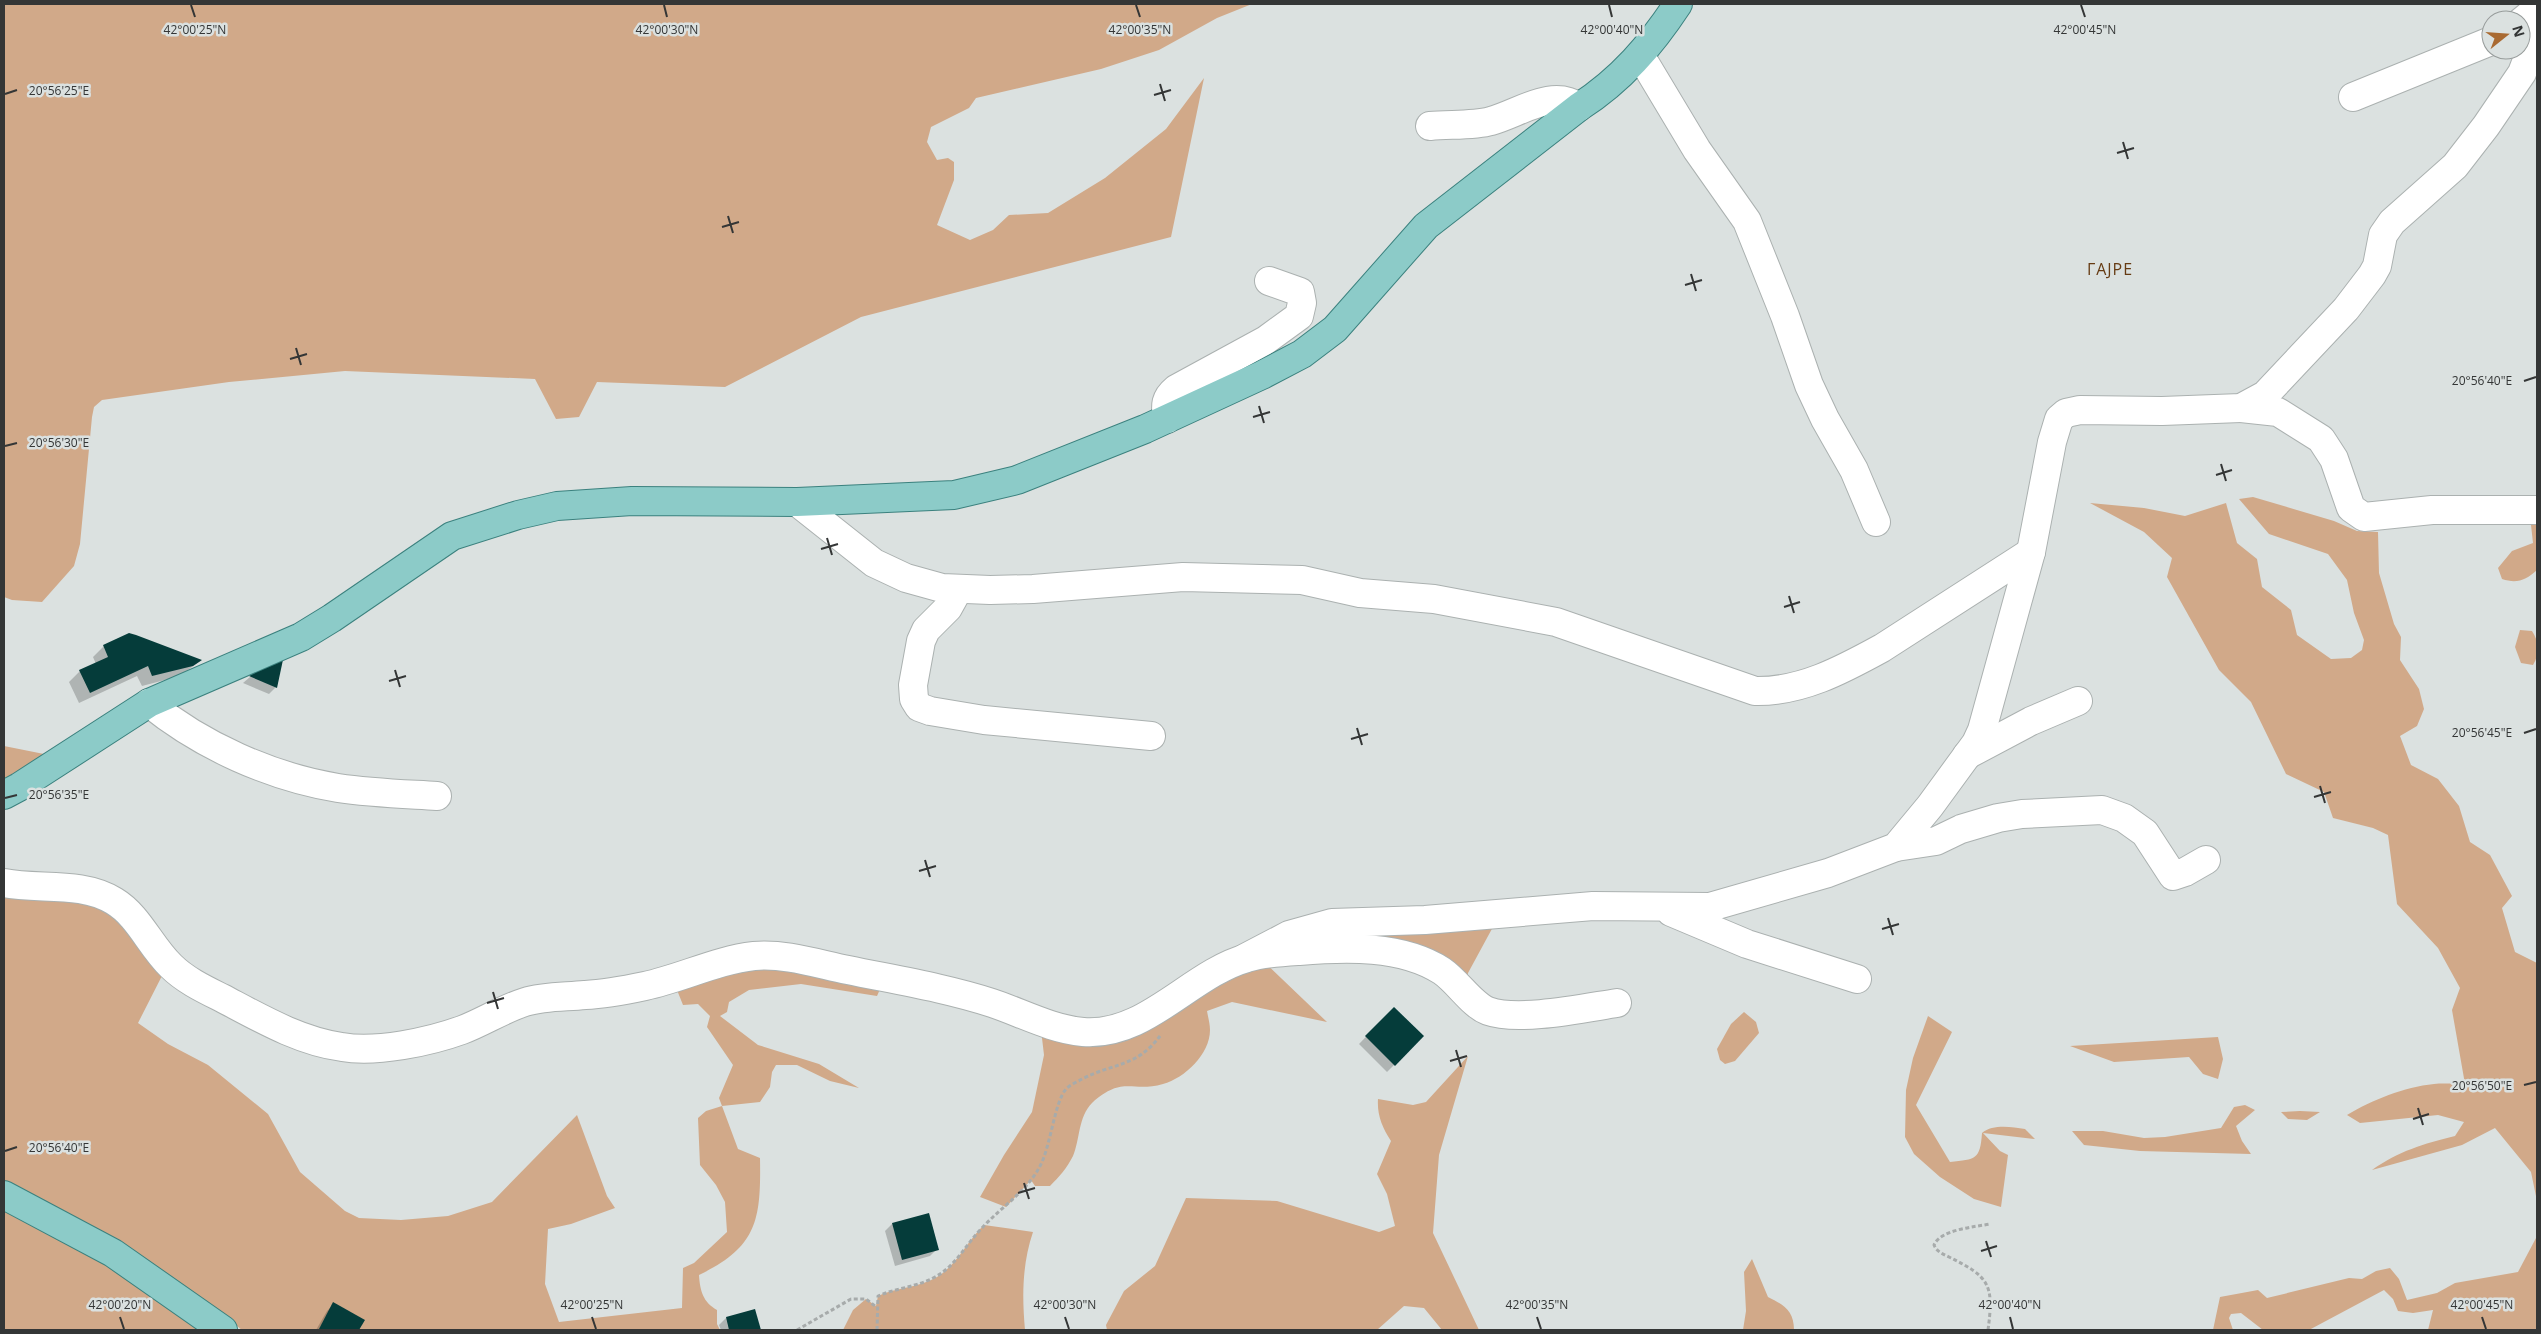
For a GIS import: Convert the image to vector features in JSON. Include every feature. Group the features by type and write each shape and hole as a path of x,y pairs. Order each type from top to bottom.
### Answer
{"main road":[{"path":"4,795 20,787 149,703 301,637 452,536 518,514 557,506 632,501 797,502 954,495 1017,480 1073,459 1167,419 1262,375 1302,354 1335,329 1426,226 1579,107 1601,93 1659,34 1678,4"},
{"path":"4,1195 113,1254 223,1330"}],"street":[{"path":"2241,408 2264,395 2346,309 2377,266 2382,235 2392,222 2455,166 2522,73 2536,42"},
{"path":"2353,96 2446,61 2481,45"},
{"path":"1640,55 1697,150 1747,221 1785,316 1809,385 1825,419 1854,470 1876,522"},
{"path":"1430,126 1490,121 1554,99 1569,101 1579,107"},
{"path":"1167,419 1165,405 1168,395 1266,340 1299,316 1302,302 1300,292 1269,280"},
{"path":"1896,847 1926,812 1967,755 1982,730 2031,552 2056,424 2062,416 2072,411 2100,409 2162,411 2257,408 2283,414 2322,439 2334,459 2352,508 2358,516 2432,510 2537,510"},
{"path":"797,502 880,567 922,583 958,590 1042,588 1183,577 1302,580 1360,593 1434,599 1556,622 1590,632 1755,691 1771,691 1800,686 1882,648 2031,552"},
{"path":"958,590 948,608 928,627 921,641 913,685 914,699 919,707 930,712 984,720 1151,736"},
{"path":"1967,755 2025,724 2078,701"},
{"path":"149,703 172,721 241,759 293,778 340,788 437,796"},
{"path":"4,883 70,888 106,897 123,908 160,956 177,973 263,1019 326,1044 350,1049 388,1046 439,1037 463,1030 501,1012 533,1000 592,995 643,987 736,960 759,956 804,961 980,999 1056,1026 1081,1032 1101,1032 1136,1021 1245,958 1289,935 1332,923 1425,920 1592,906 1694,908 1726,904 1828,873 1896,847 1929,843 1967,827 1998,818 2022,814 2098,810 2118,815 2142,830 2154,843 2173,876 2185,872 2206,860"},
{"path":"1661,907 1747,944 1857,979"},
{"path":"1245,958 1298,951 1334,949 1371,950 1408,956 1438,968 1457,982 1481,1007 1501,1014 1532,1014 1617,1002"}],"path":[{"path":"876,1330 878,1296 924,1283 954,1264 981,1228 1026,1187 1039,1169 1048,1149 1058,1108 1066,1089 1093,1073 1135,1059 1146,1053 1164,1030"},
{"path":"1988,1330 1991,1297 1984,1279 1972,1269 1943,1254 1934,1245 1936,1241 1946,1235 1990,1224"},
{"path":"797,1330 851,1299 866,1299 876,1307"}],"shaded area":[{"path":"4,4 1252,4 1217,18 1159,50 1101,69 976,98 969,108 931,127 927,142 937,160 948,158 954,162 954,180 937,225 970,240 993,230 1009,215 1048,213 1105,178 1166,129 1204,78 1171,237 861,317 725,387 597,382 579,417 556,419 535,379 345,371 229,382 102,400 94,407 92,417 80,544 74,566 42,602 12,600 4,597"},
{"path":"2253,497 2334,521 2357,531 2378,532 2379,573 2394,624 2401,637 2400,660 2419,689 2424,709 2417,726 2400,736 2411,765 2438,779 2459,806 2470,842 2490,855 2512,896 2502,908 2515,952 2537,963 2537,1201 2531,1172 2495,1128 2462,1145 2372,1170 2412,1149 2455,1136 2464,1122 2438,1115 2360,1123 2347,1115 2378,1099 2411,1088 2438,1084 2465,1084 2452,1010 2460,988 2438,948 2397,904 2388,835 2373,828 2333,818 2324,792 2286,774 2251,702 2219,670 2167,577 2172,558 2144,532 2090,503 2144,508 2185,516 2226,503 2237,543 2257,559 2262,587 2291,610 2297,635 2331,659 2351,658 2362,650 2364,640 2354,613 2347,580 2328,554 2269,534 2239,499"},
{"path":"2537,524 2537,570 2521,580 2502,579 2498,568 2512,551 2533,543 2531,525"},
{"path":"2520,630 2532,631 2536,639 2538,652 2533,665 2521,663 2515,647"},
{"path":"4,746 64,758 4,795"},
{"path":"4,883 88,891 168,964 138,1023 168,1044 208,1065 268,1114 300,1172 345,1211 359,1218 401,1220 448,1216 492,1202 577,1115 607,1196 615,1208 571,1224 548,1229 545,1284 559,1322 682,1308 683,1268 694,1263 727,1232 725,1202 716,1185 700,1165 698,1118 706,1111 722,1106 738,1149 760,1158 760,1179 757,1214 752,1229 744,1242 734,1253 719,1264 699,1275 700,1286 705,1300 717,1310 717,1324 720,1330 242,1330 227,1318 4,1183"},
{"path":"1500,914 1468,973 1466,991 1430,964 1259,957 1327,1022 1232,1002 1207,1011 1210,1028 1209,1039 1206,1048 1195,1064 1188,1071 1171,1081 1152,1086 1128,1086 1112,1089 1092,1103 1084,1115 1073,1156 1063,1172 1050,1186 1035,1186 1031,1180 1006,1207 980,1197 1032,1112 1044,1055 1040,1021 1081,1031 1272,943"},
{"path":"736,960 885,978 877,996 801,984 749,990 729,1002 727,1012 720,1016 758,1045 819,1064 859,1088 830,1081 797,1065 776,1065 772,1072 770,1087 760,1102 722,1106 719,1098 733,1065 707,1027 710,1016 698,1004 683,1005 673,980"},
{"path":"1744,1012 1756,1022 1759,1033 1735,1061 1725,1064 1720,1060 1717,1049 1731,1024"},
{"path":"1928,1016 1952,1032 1916,1105 1950,1162 1971,1159 1975,1156 1980,1148 1982,1133 1991,1128 2025,1129 2035,1139 1983,1133 2000,1151 2008,1155 2001,1207 1974,1199 1940,1177 1914,1154 1905,1137 1906,1090 1913,1058"},
{"path":"2218,1037 2223,1059 2218,1079 2203,1074 2189,1057 2114,1062 2070,1046"},
{"path":"1468,1056 1439,1155 1433,1233 1479,1330 1442,1330 1424,1308 1404,1306 1377,1330 1107,1330 1106,1325 1124,1291 1155,1266 1186,1198 1277,1201 1379,1232 1395,1226 1387,1194 1377,1174 1391,1141 1381,1121 1378,1099 1413,1105 1426,1102"},
{"path":"2245,1105 2255,1110 2236,1126 2242,1141 2251,1154 2140,1151 2084,1145 2072,1131 2103,1131 2144,1138 2165,1137 2221,1128 2234,1107"},
{"path":"2281,1112 2320,1112 2307,1120 2288,1119"},
{"path":"2537,1201 2537,1330 2428,1330 2433,1310 2413,1313 2398,1311 2393,1299 2384,1290 2309,1330 2263,1330 2241,1313 2231,1314 2229,1318 2233,1330 2213,1330 2220,1297 2258,1290 2267,1298 2349,1278 2362,1279 2376,1271 2390,1268 2399,1279 2407,1300 2437,1293 2455,1283 2518,1272 2536,1238"},
{"path":"4,1210 93,1253 204,1330 4,1330"},
{"path":"984,1225 1033,1232 1029,1244 1024,1281 1025,1330 843,1330 853,1310 866,1299 876,1306 878,1296 930,1281 944,1272"},
{"path":"1752,1259 1768,1297 1787,1309 1794,1323 1794,1330 1743,1330 1746,1311 1744,1272"}],"building":[{"path":"129,633 202,660 193,666 152,676 148,666 90,693 79,670 108,657 103,645"},
{"path":"284,655 277,688 249,676"},
{"path":"1394,1007 1424,1036 1395,1066 1365,1036"},
{"path":"929,1213 939,1250 902,1260 892,1223"},
{"path":"333,1302 365,1320 359,1330 319,1329"},
{"path":"755,1309 761,1330 729,1330 726,1317"}],"district":[{"name":"ГАЈРЕ","path":"2110,269"}]}
